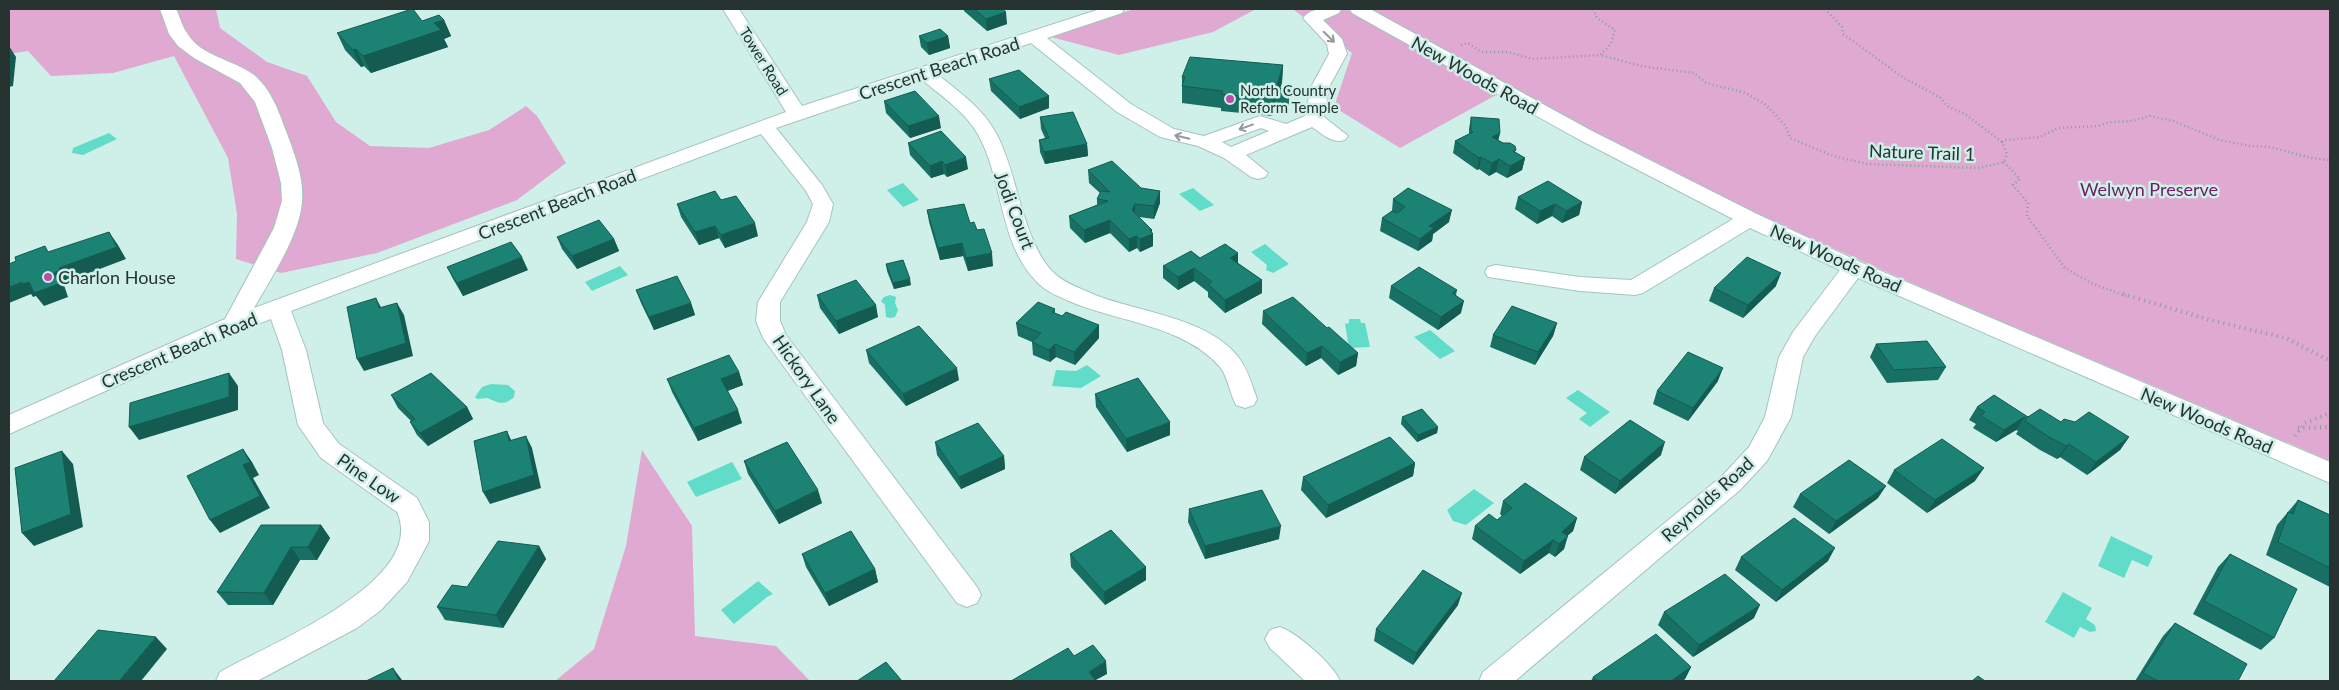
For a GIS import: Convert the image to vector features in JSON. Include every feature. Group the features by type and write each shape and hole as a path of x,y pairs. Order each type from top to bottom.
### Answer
{"street":[{"path":"168,9 178,34 188,47 239,73 254,85 272,119 288,163 292,201 290,212 273,252 234,324"},
{"name":"Tower Road","path":"731,9 797,114"},
{"name":"Crescent Beach Road","path":"9,425 234,324 797,114 1116,9"},
{"path":"1314,119 1320,87 1338,54 1336,43 1312,18 1333,9"},
{"name":"New Woods Road","path":"1358,9 1585,135 1749,219 1854,268 2330,473"},
{"path":"1034,36 1124,108 1167,133 1205,142 1231,154 1314,119"},
{"name":"Jodi Court","path":"924,73 964,106 988,135 1024,242 1045,277 1064,290 1101,307 1163,322 1203,342 1228,362 1245,399"},
{"path":"1314,119 1338,136"},
{"path":"1205,142 1260,122 1287,130"},
{"name":"Hickory Lane","path":"765,127 815,189 823,204 818,222 769,302 768,321 775,338 967,595"},
{"path":"1496,272 1580,284 1635,288 1749,219"},
{"name":"Reynolds Road","path":"1494,681 1731,483 1758,454 1778,417 1791,357 1805,332 1854,268"},
{"name":"Pine Low","path":"232,681 347,619 371,602 397,574 415,541 415,522 408,504 330,451 311,425 294,350 278,308"},
{"path":"1280,639 1325,681"}],"lane":[{"path":"1231,154 1258,173"}],"path":[{"path":"1593,9 1597,18 1615,30 1611,44 1600,55"},
{"path":"1825,9 1842,27 1843,34 1904,78 1941,98 1947,106 1965,114 2002,142 2007,154 2004,162 2020,179 2013,185 2028,204 2027,216 2065,268 2091,283 2133,298 2286,338 2330,361"},
{"name":"Nature Trail 1","path":"1437,54 1468,43 1481,52 1508,52 1532,59 1600,55 1641,66 1674,68 1694,73 1706,83 1746,93 1766,105 1785,125 1790,138 1833,156 1868,164 1907,166 1978,168 2004,162"},
{"path":"2002,142 2005,140 2035,138 2052,133 2058,128 2098,126 2110,122 2132,121 2150,116 2172,121 2220,140 2250,146 2270,147 2311,158 2330,160"},
{"path":"2291,444 2298,428 2318,416 2330,413"},
{"path":"2298,428 2330,426"}],"green space":[{"path":"10,9 216,9 220,28 267,62 307,76 336,122 370,146 429,148 489,130 526,106 537,116 566,163 517,200 377,253 281,273 236,259 237,214 228,158 174,56 113,73 51,76 28,51 9,54"},
{"path":"1134,9 1256,9 1213,32 1119,55 1051,37"},
{"path":"1286,9 1347,9 1496,95 1400,148 1334,107 1352,53 1294,10"},
{"name":"Welwyn Preserve","path":"1368,9 2330,9 2330,461 1930,291 1693,184 1570,121"},
{"path":"642,450 692,526 695,636 776,646 810,681 555,681 594,649 626,546"}],"shaded area":[{"path":"109,133 117,139 83,155 72,153 73,148"},
{"path":"903,183 919,200 903,207 887,190"},
{"path":"1193,188 1214,205 1200,211 1179,194"},
{"path":"1265,244 1289,264 1273,273 1266,270 1267,265 1251,252"},
{"path":"620,266 628,275 592,291 585,282"},
{"path":"890,295 896,297 895,303 898,310 895,317 890,318 886,317 885,305 881,301 884,297"},
{"path":"1349,319 1360,319 1361,323 1365,323 1370,347 1349,348 1345,324 1349,323"},
{"path":"1430,330 1455,351 1440,359 1414,337"},
{"path":"1087,365 1101,376 1081,388 1052,386 1056,370 1076,371"},
{"path":"491,384 508,385 515,391 514,397 504,403 487,398 477,399 475,397 482,387"},
{"path":"1578,390 1610,412 1590,427 1579,419 1587,413 1566,398"},
{"path":"732,462 742,479 696,497 687,482"},
{"path":"1474,489 1494,503 1466,525 1453,521 1447,510"},
{"path":"2111,536 2153,556 2148,567 2132,560 2124,578 2098,566"},
{"path":"758,581 773,594 734,624 721,610"},
{"path":"2063,592 2092,608 2086,619 2095,625 2096,631 2090,632 2080,627 2074,638 2045,622"}],"building":[{"path":"413,9 422,21 439,15 444,20 434,23 441,30 363,56 356,49 353,50 337,33"},
{"path":"974,9 1002,9 1006,12 986,19"},
{"path":"940,29 948,36 927,43 919,36"},
{"path":"1190,57 1283,65 1276,88 1290,90 1289,94 1275,92 1273,99 1221,94 1223,91 1182,86 1185,77 1182,77"},
{"path":"1019,70 1049,96 1019,107 989,79"},
{"path":"915,91 939,116 908,126 884,101"},
{"path":"1073,112 1087,144 1044,152 1039,140 1049,138 1040,117"},
{"path":"1471,117 1499,119 1500,133 1492,137 1503,143 1510,143 1515,146 1516,150 1513,151 1525,158 1510,166 1499,159 1492,163 1481,157 1479,158 1455,141 1473,132 1471,130"},
{"path":"941,131 966,157 945,165 942,161 930,166 908,143"},
{"path":"1112,161 1141,188 1160,191 1154,206 1135,204 1132,210 1152,230 1150,230 1153,234 1140,239 1137,236 1129,239 1110,220 1084,230 1069,216 1108,201 1097,199 1101,191 1110,192 1088,170"},
{"path":"1548,181 1582,202 1566,211 1555,204 1540,211 1518,197"},
{"path":"1408,188 1452,210 1429,226 1434,228 1420,239 1382,218 1392,211 1397,213 1405,207 1393,199"},
{"path":"715,191 721,200 736,196 755,223 721,235 715,226 695,232 677,204"},
{"path":"964,204 970,223 974,222 977,230 984,229 992,253 966,258 962,243 938,248 927,210"},
{"path":"599,220 614,239 572,256 557,237"},
{"path":"109,232 117,247 59,268 60,270 54,273 59,284 34,293 29,282 23,284 22,282 9,287 9,264 16,261 15,257 45,246 48,252"},
{"path":"511,242 522,257 457,283 447,267"},
{"path":"1225,244 1238,253 1230,258 1262,280 1225,300 1208,284 1212,282 1194,268 1178,277 1163,266 1191,251 1200,258"},
{"path":"1747,257 1781,273 1748,305 1714,288"},
{"path":"903,260 910,279 893,283 886,264"},
{"path":"1419,267 1457,290 1452,293 1464,301 1441,317 1391,286"},
{"path":"677,276 691,303 649,317 636,290"},
{"path":"856,280 876,305 836,321 817,295"},
{"path":"1293,297 1358,353 1340,362 1322,346 1307,353 1263,311"},
{"path":"376,298 379,308 397,303 406,343 357,359 347,307"},
{"path":"1038,302 1055,309 1052,312 1062,316 1066,312 1099,325 1074,352 1055,344 1049,350 1032,342 1041,333 1016,323"},
{"path":"1512,306 1557,323 1538,352 1493,335"},
{"path":"919,326 957,368 903,394 866,350"},
{"path":"1927,341 1946,367 1894,370 1876,344"},
{"path":"1688,352 1723,368 1693,408 1657,391"},
{"path":"729,355 739,372 721,379 738,410 694,428 667,379"},
{"path":"229,373 229,397 129,427 130,403"},
{"path":"431,373 467,407 420,433 410,422 415,419 391,395"},
{"path":"1138,378 1170,422 1126,439 1095,394"},
{"path":"1994,395 2028,417 2040,409 2061,422 2064,419 2075,422 2089,412 2129,437 2096,462 2069,444 2066,446 2049,437 2025,421 2027,419 2024,417 2004,430 1981,416 1985,412 1977,407"},
{"path":"1422,409 1438,427 1418,435 1402,417"},
{"path":"1630,420 1665,442 1620,481 1584,457"},
{"path":"978,423 1004,456 959,477 935,442"},
{"path":"507,431 509,441 526,436 534,475 483,492 474,441"},
{"path":"1390,437 1415,463 1328,505 1303,477"},
{"path":"1942,439 1984,468 1935,500 1894,470"},
{"path":"787,442 818,490 775,511 744,461"},
{"path":"243,449 250,462 243,465 260,496 210,520 187,476"},
{"path":"62,451 71,514 22,533 15,468"},
{"path":"1849,460 1886,486 1836,521 1800,494"},
{"path":"1525,483 1577,518 1562,532 1568,536 1559,544 1553,540 1524,561 1475,526 1489,514 1497,520 1512,508 1503,501"},
{"path":"1262,490 1281,526 1205,546 1189,509"},
{"path":"2298,500 2330,515 2330,568 2278,542 2288,512 2293,514"},
{"path":"1794,518 1835,548 1782,590 1741,557"},
{"path":"261,525 321,525 308,547 291,547 264,593 217,592"},
{"path":"1111,530 1146,567 1104,592 1070,554"},
{"path":"851,531 875,569 825,593 802,554"},
{"path":"498,541 539,546 496,615 437,607 452,585 467,587"},
{"path":"2230,554 2297,589 2274,638 2204,601"},
{"path":"1423,570 1462,593 1416,653 1376,629"},
{"path":"1725,574 1760,605 1699,645 1664,612"},
{"path":"2175,623 2247,664 2238,681 2158,681 2143,673"},
{"path":"98,630 156,637 119,681 54,681"},
{"path":"1656,634 1691,667 1671,681 1598,681 1593,677"},
{"path":"1093,645 1106,661 1089,672 1096,681 1011,681 1068,648 1074,656"},
{"path":"886,662 902,681 857,681"},
{"path":"393,668 399,681 366,681"},
{"path":"1978,676 1985,681 1972,681"}],"place":[{"name":"North Country Reform Temple","path":"1230,99"},
{"name":"Charlon House","path":"48,277"}]}
